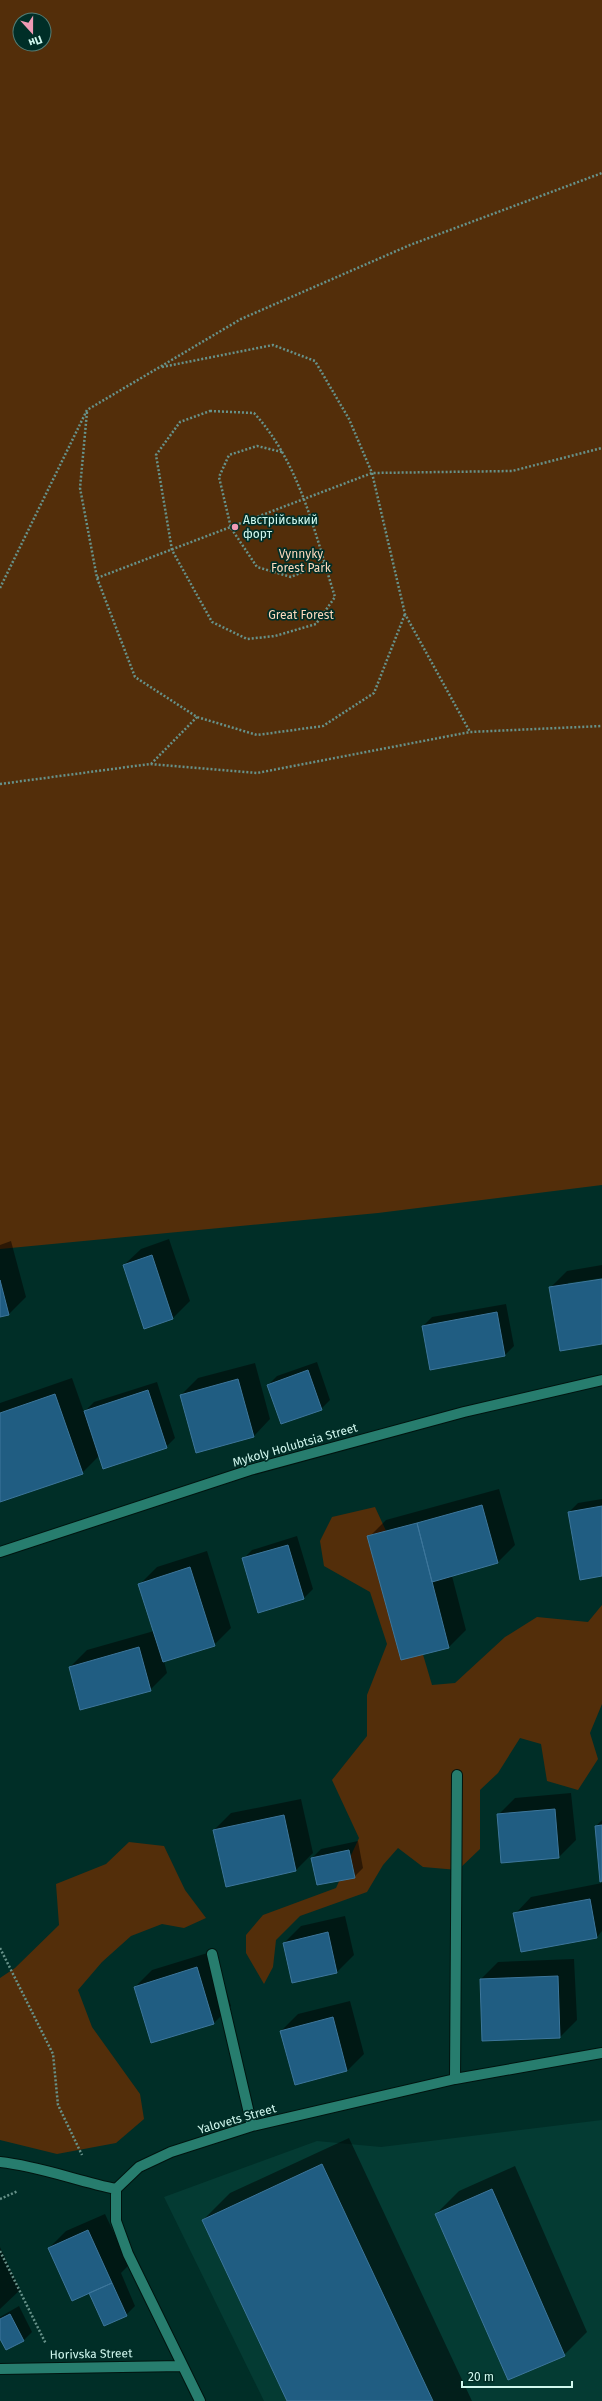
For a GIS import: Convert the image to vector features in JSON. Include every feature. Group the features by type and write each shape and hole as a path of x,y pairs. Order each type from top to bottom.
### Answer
{"street":[{"name":"Mykoly Holubtsia Street","path":"0,1552 250,1470 464,1412 602,1380"},
{"path":"455,2079 457,1776"},
{"path":"212,1954 252,2126"},
{"name":"Yalovets Street","path":"116,2189 139,2167 171,2152 252,2126 455,2079 602,2053"},
{"path":"0,2162 27,2165 96,2185 116,2189 116,2221 128,2254 200,2401"},
{"name":"Horivska Street","path":"0,2369 182,2366"}],"path":[{"path":"0,588 87,410 241,319 410,245 602,173"},
{"path":"160,367 273,345 315,361 349,419 372,473 405,614 470,732"},
{"path":"87,410 80,488 97,578 135,677 197,717 257,735 323,726 374,693 405,614"},
{"path":"210,411 254,413 265,425 282,452 305,499 335,597 316,624 275,636 247,639 212,622 172,550 156,455 180,422 210,411"},
{"path":"282,452 257,446 228,455 219,477 231,528 257,568 291,577 324,563"},
{"path":"97,578 372,473 512,471 602,448"},
{"path":"150,764 197,717"},
{"path":"0,784 150,764 257,773 470,732 602,726"},
{"path":"0,1948 53,2054 58,2105 96,2185"},
{"path":"0,2251 36,2327 59,2367"}],"shaded area":[{"path":"602,2120 602,2401 264,2401 164,2197 317,2141 381,2147"}],"green space":[{"name":"Great Forest","path":"0,0 602,0 602,1185 378,1213 0,1249"},
{"path":"375,1507 387,1533 432,1685 455,1683 505,1637 537,1617 588,1622 602,1605 602,1704 590,1733 598,1759 578,1790 547,1781 541,1744 520,1738 498,1773 480,1790 480,1849 458,1870 423,1867 398,1848 383,1865 367,1892 300,1916 276,1940 273,1967 264,1984 246,1953 246,1935 263,1915 336,1888 359,1838 332,1780 367,1736 367,1695 387,1644 370,1592 324,1566 320,1541 332,1517"},
{"path":"129,1842 164,1846 185,1890 206,1918 184,1928 162,1924 131,1936 102,1962 78,1990 92,2027 140,2094 144,2119 116,2143 57,2154 0,2140 0,1978 15,1968 59,1925 56,1884 106,1864"}],"building":[{"path":"152,1255 173,1319 144,1329 123,1265"},
{"path":"602,1279 602,1344 560,1351 549,1287"},
{"path":"0,1280 9,1315 0,1317"},
{"path":"497,1312 505,1356 430,1370 422,1326"},
{"path":"308,1370 322,1410 281,1424 267,1385"},
{"path":"238,1379 254,1437 196,1453 180,1395"},
{"path":"148,1390 167,1448 103,1469 84,1411"},
{"path":"55,1394 83,1474 0,1502 0,1413"},
{"path":"482,1505 498,1563 432,1582 417,1523"},
{"path":"602,1506 602,1576 580,1580 568,1512"},
{"path":"417,1523 449,1648 401,1660 367,1536"},
{"path":"288,1545 304,1599 258,1613 242,1558"},
{"path":"190,1567 215,1646 163,1662 138,1584"},
{"path":"139,1647 151,1691 80,1710 69,1667"},
{"path":"555,1809 559,1858 501,1863 497,1814"},
{"path":"284,1815 296,1871 226,1887 213,1830"},
{"path":"602,1825 602,1881 600,1882 595,1826"},
{"path":"349,1850 355,1878 317,1885 311,1858"},
{"path":"590,1899 597,1938 521,1952 513,1913"},
{"path":"328,1932 337,1973 292,1983 283,1943"},
{"path":"197,1967 214,2024 151,2043 134,1987"},
{"path":"558,1976 560,2038 482,2041 480,1979"},
{"path":"333,2017 347,2071 295,2085 280,2031"},
{"path":"322,2164 433,2401 287,2401 202,2220"},
{"path":"492,2189 565,2356 508,2380 435,2214"},
{"path":"88,2230 112,2283 72,2301 48,2248"},
{"path":"112,2283 127,2316 104,2326 89,2293"},
{"path":"10,2314 24,2341 6,2350 0,2339 0,2319"}],"place":[{"name":"Австрійський форт","path":"235,527"}],"park label":[{"name":"Vynnyky Forest Park","path":"301,561"}]}
